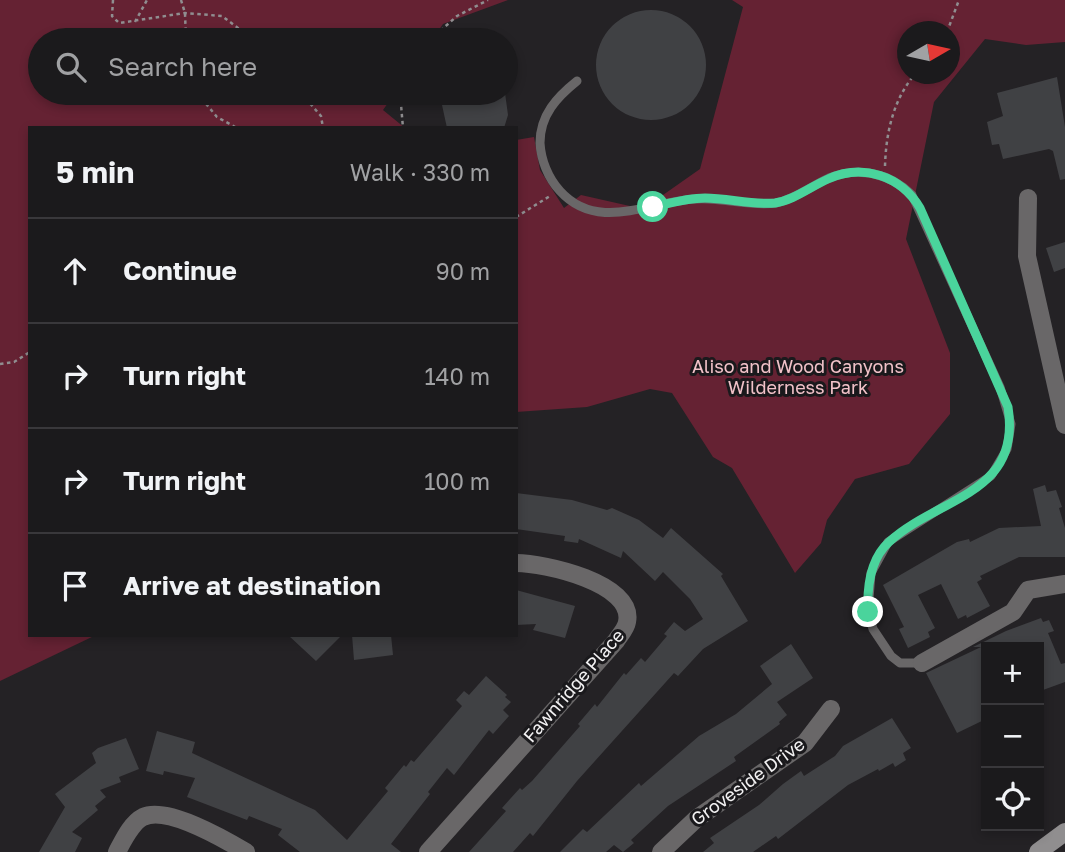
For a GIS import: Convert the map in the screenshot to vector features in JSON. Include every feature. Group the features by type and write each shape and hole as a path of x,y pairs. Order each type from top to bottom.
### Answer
{"main road":[{"path":"1038,852 1065,832"}],"street":[{"path":"1028,198 1027,256 1065,425"},
{"name":"Fawnridge Place","path":"428,852 616,641 627,624 627,609 618,595 600,584 562,571 518,563"},
{"path":"922,663 1013,612 1028,590 1065,584"},
{"name":"Groveside Drive","path":"661,852 696,819 805,743 831,709"},
{"path":"117,852 131,827 141,817 158,813 197,827 246,852"}],"lane":[{"path":"577,81 553,103 541,133 545,167 559,190 582,208 605,214 706,198 776,202 843,174 860,172 885,177 905,188 920,208 1000,387 1011,424 1007,449 991,476 888,542 871,573 868,612 873,629 891,656 900,663 922,663"}],"path":[{"path":"113,0 112,16 119,23 185,13 222,16 238,28"},
{"path":"135,22 147,0"},
{"path":"181,0 186,28"},
{"path":"444,28 457,16 488,0"},
{"path":"951,21 959,0"},
{"path":"885,177 887,138 894,110 909,84"},
{"path":"207,105 217,117 233,126"},
{"path":"311,105 321,116 323,126"},
{"path":"401,105 403,126"},
{"path":"518,216 559,190"},
{"path":"0,364 14,362 28,353"}],"green space":[{"path":"0,0 508,0 443,24 440,28 28,28 28,105 387,105 383,110 403,126 28,126 28,637 92,637 0,681"},
{"name":"Aliso and Wood Canyons Wilderness Park","path":"732,0 1065,0 1065,42 1026,45 985,39 960,70 960,21 897,21 897,84 949,84 934,102 906,239 950,353 950,414 909,464 855,479 827,520 821,543 795,573 732,468 713,457 672,393 650,389 587,407 518,412 518,140 534,137 540,170 564,208 581,195 643,209 700,169 743,7"}],"building":[{"path":"651,10 672,14 690,26 702,44 706,65 702,86 690,104 672,116 651,120 630,116 612,104 600,86 596,65 600,44 612,26 630,14"},
{"path":"1057,77 1065,127 1065,179 1060,180 1053,151 1049,149 1003,159 999,144 992,145 987,122 1003,116 997,93"},
{"path":"442,105 507,105 508,115 505,126 447,126"},
{"path":"1065,242 1065,268 1054,272 1046,248"},
{"path":"1045,485 1047,492 1056,490 1062,507 1059,508 1065,528 1065,557 1019,557 980,576 982,579 977,582 990,606 967,618 966,615 958,619 941,584 918,595 935,628 928,632 930,637 908,648 899,629 904,627 883,585 957,542 969,539 970,542 999,528 1041,526 1033,489"},
{"path":"518,493 572,500 607,510 612,508 639,520 663,538 671,528 723,574 721,576 748,621 703,649 678,676 674,673 577,781 533,836 530,833 513,852 469,852 506,811 502,808 520,788 522,790 532,781 580,726 578,724 595,704 597,707 624,673 626,675 641,658 645,662 667,636 664,634 674,622 685,631 703,619 690,599 663,572 655,581 623,551 621,558 579,539 578,543 564,541 565,536 518,529"},
{"path":"518,591 575,606 565,638 533,630 536,624 518,625"},
{"path":"1041,618 1043,622 1049,620 1054,631 1048,633 1061,664 1065,663 1065,682 1044,690 1044,642 983,642"},
{"path":"290,637 340,637 316,661"},
{"path":"352,637 391,637 393,655 354,660"},
{"path":"791,644 813,678 777,702 787,715 780,724 734,757 736,761 668,806 631,840 634,843 623,852 614,845 606,852 560,852 583,829 587,832 639,783 641,786 699,736 736,714 772,684 760,666"},
{"path":"981,647 981,721 957,733 926,673"},
{"path":"486,676 507,695 505,697 511,702 503,710 509,716 493,734 489,730 454,775 447,768 391,844 401,852 300,852 278,835 282,829 249,816 247,820 187,797 195,778 164,771 163,775 146,771 157,731 195,742 192,753 315,810 347,840 388,791 385,788 404,765 406,767 411,760 414,762 462,706 456,700 464,691 469,695"},
{"path":"892,718 911,748 903,753 906,760 895,767 893,763 879,771 878,769 848,785 778,839 776,836 753,852 703,852 714,843 710,838 759,805 801,771 804,776 835,756 843,746"},
{"path":"126,738 139,769 119,777 121,782 100,790 106,797 95,806 98,810 72,832 82,838 75,852 39,852 65,807 55,794 96,763 92,753 98,748"}],"route":[{"path":"653,207 706,198 776,202 798,195 831,177 860,172 872,173 897,182 912,195 920,208 1008,407 1010,438 1000,465 982,484 888,542 871,573 867,594 868,612"}]}
